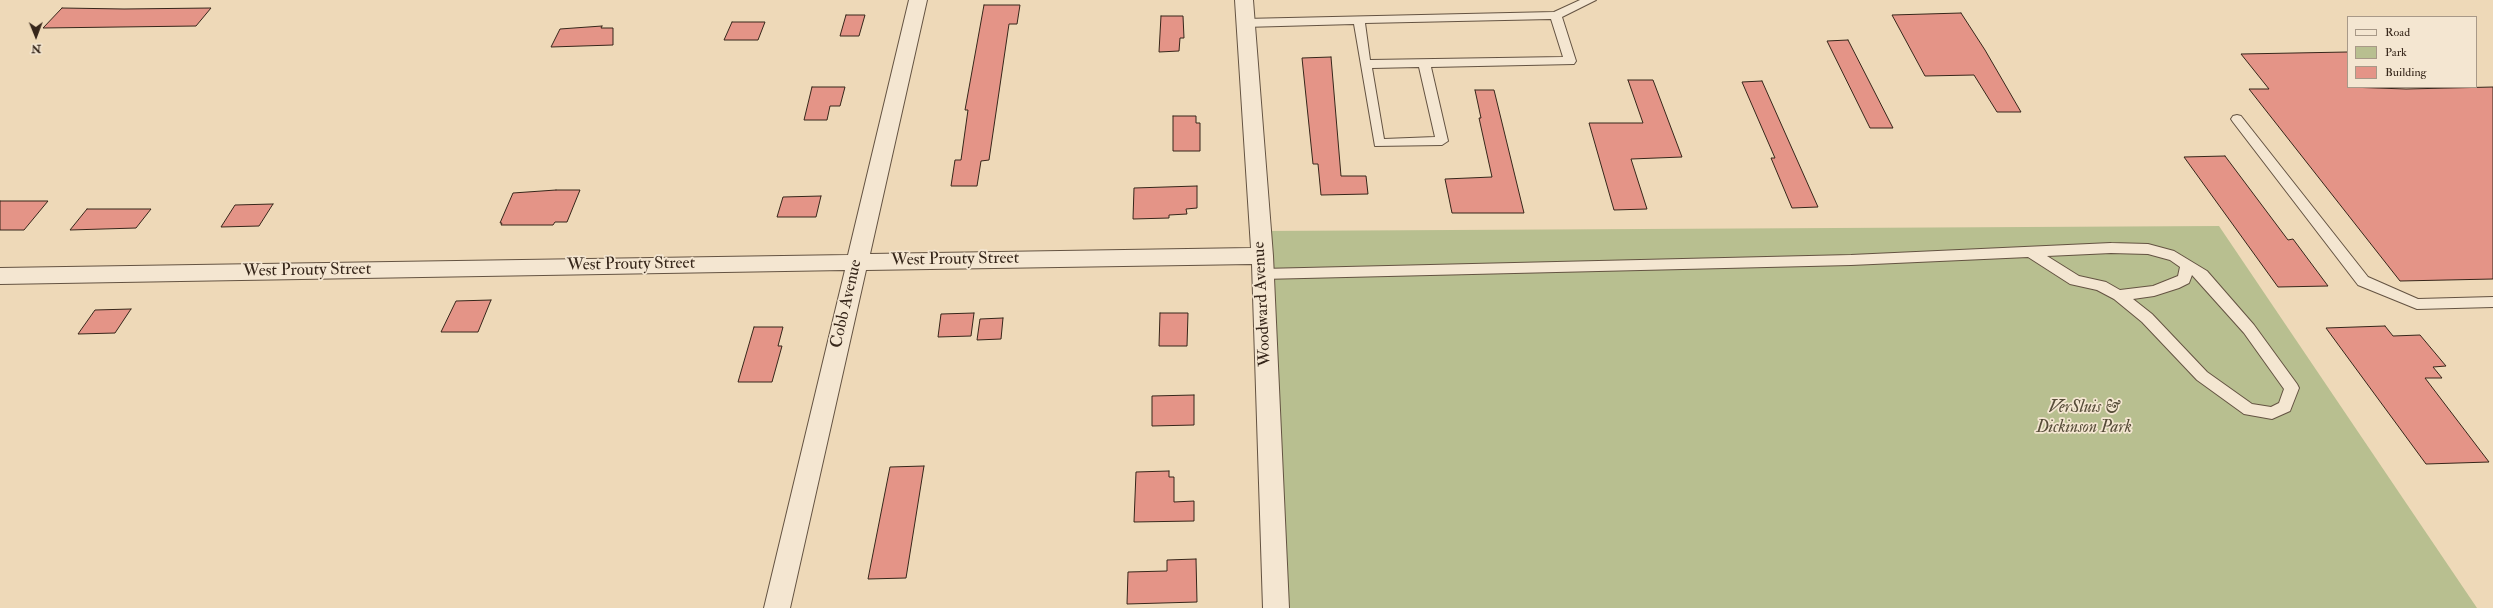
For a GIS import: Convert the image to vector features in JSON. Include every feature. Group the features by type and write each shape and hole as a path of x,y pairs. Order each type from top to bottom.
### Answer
{"street":[{"name":"Cobb Avenue","path":"777,608 918,0"},
{"name":"Woodward Avenue","path":"1244,0 1244,23 1262,265 1276,608"},
{"name":"West Prouty Street","path":"0,276 857,261 1262,265"}],"lane":[{"path":"1244,23 1556,15 1590,0"},
{"path":"1365,64 1570,61 1556,15"},
{"path":"1359,21 1365,64 1380,143 1442,141 1424,63"},
{"path":"2238,119 2363,280 2416,304 2493,302"},
{"path":"1262,265 1851,260 2031,252 2148,249 2174,256 2202,275 2250,329 2292,388 2285,407 2272,413 2249,410 2202,376 2147,318 2120,295 2101,286 2075,280 2031,252"},
{"path":"2120,295 2154,291 2174,284 2184,278 2187,265"}],"green space":[{"name":"VerSluis & Dickinson Park","path":"2219,226 2477,608 1277,608 1260,231"}],"building":[{"path":"984,5 1020,5 1017,24 1009,24 989,160 981,161 977,186 951,186 955,160 961,160 968,110 965,110"},
{"path":"62,8 211,8 196,26 43,28"},
{"path":"1961,13 1985,50 2021,112 1997,112 1974,75 1925,76 1892,15"},
{"path":"846,15 865,15 859,36 840,36"},
{"path":"1161,16 1183,16 1184,38 1180,38 1179,51 1159,52"},
{"path":"732,22 765,22 758,40 724,40"},
{"path":"602,26 601,28 613,28 613,45 551,47 560,29"},
{"path":"1848,40 1893,128 1870,128 1827,41"},
{"path":"2347,52 2347,88 2406,89 2493,87 2493,279 2400,281 2249,89 2269,89 2241,54"},
{"path":"1331,57 1341,176 1366,176 1368,194 1321,195 1318,164 1313,164 1302,58"},
{"path":"1628,80 1653,80 1682,157 1631,159 1647,209 1614,210 1589,123 1643,123"},
{"path":"1762,81 1818,207 1792,208 1771,158 1775,158 1742,82"},
{"path":"812,87 845,87 840,106 830,106 827,120 804,120"},
{"path":"1475,90 1494,90 1524,213 1452,213 1445,179 1492,177 1479,118 1481,118"},
{"path":"1173,116 1196,116 1196,123 1200,123 1200,151 1173,151"},
{"path":"2225,156 2288,240 2293,239 2328,286 2278,287 2184,157"},
{"path":"1197,186 1197,208 1186,209 1187,214 1169,215 1169,218 1133,219 1134,188"},
{"path":"580,190 567,222 555,222 553,225 501,225 502,223 500,223 513,193"},
{"path":"821,196 816,217 777,217 783,197"},
{"path":"0,201 48,201 24,230 0,230"},
{"path":"273,204 259,226 221,227 235,205"},
{"path":"87,209 151,209 136,228 70,230"},
{"path":"491,300 478,332 441,332 456,301"},
{"path":"131,309 115,333 78,334 95,310"},
{"path":"974,313 971,336 938,337 941,314"},
{"path":"1160,313 1188,313 1187,346 1159,346"},
{"path":"1003,318 1001,339 977,340 980,319"},
{"path":"2385,326 2393,336 2420,335 2446,366 2433,367 2442,378 2425,378 2489,462 2426,464 2326,328"},
{"path":"754,327 783,327 778,346 782,346 772,382 738,382"},
{"path":"1194,395 1194,425 1152,426 1152,396"},
{"path":"924,466 906,578 868,579 890,467"},
{"path":"1169,471 1169,477 1174,477 1174,502 1194,501 1194,521 1134,522 1136,472"},
{"path":"1196,559 1197,602 1127,604 1128,572 1167,571 1167,560"}]}
